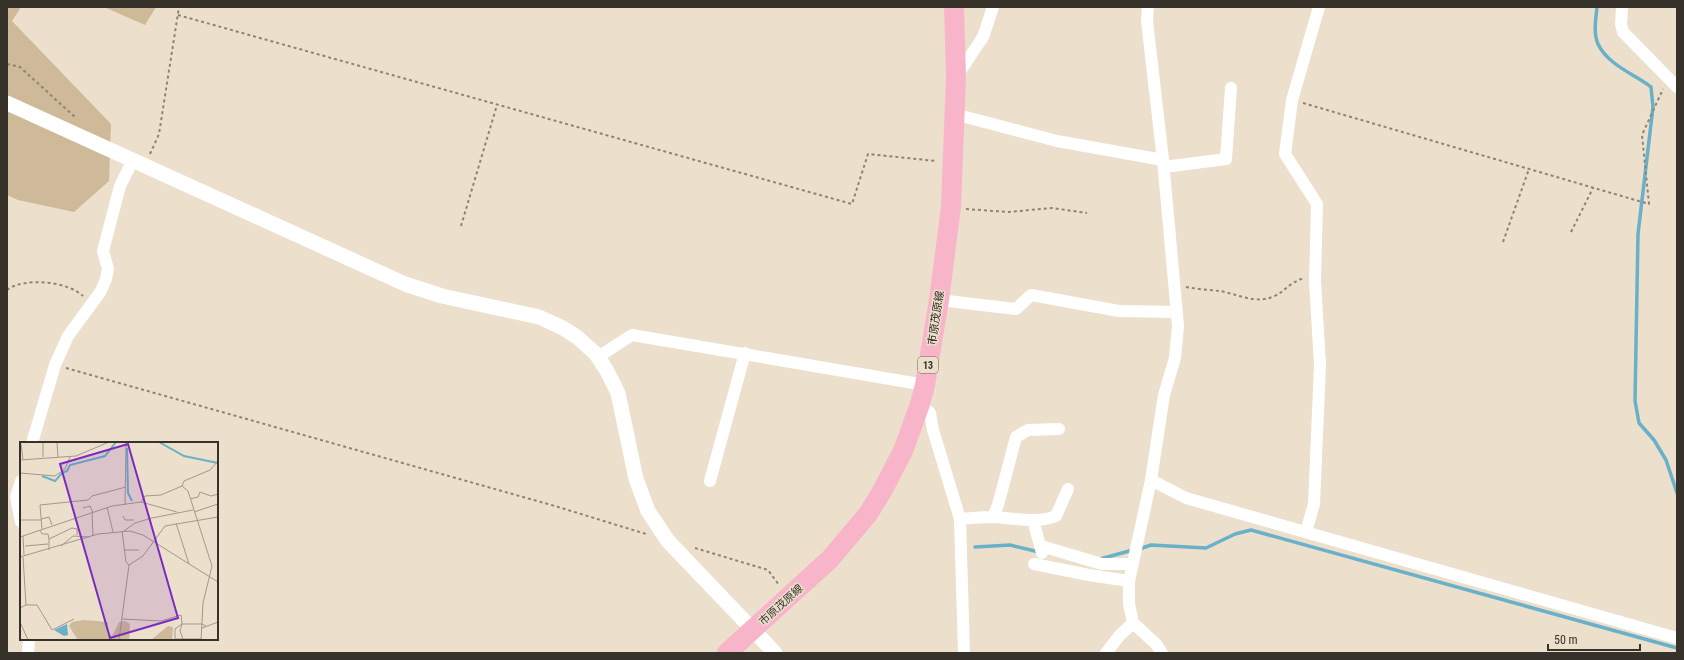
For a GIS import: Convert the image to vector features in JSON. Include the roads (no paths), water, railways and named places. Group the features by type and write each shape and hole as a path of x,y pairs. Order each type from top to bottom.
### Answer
{"main road":[{"name":"市原茂原線","path":"727,653 830,559 868,514 903,451 920,404 925,385 939,300 951,208 954,162 956,77 954,7"}],"street":[{"path":"956,77 983,37 993,7"},
{"path":"1148,7 1147,21 1163,164 1178,326 1175,358 1164,395 1151,480 1129,581 1129,604 1133,623 1156,644 1162,653"},
{"path":"1306,532 1314,504 1320,365 1316,281 1317,204 1286,154 1292,100 1319,7"},
{"path":"1622,7 1621,24 1624,32 1672,83"},
{"path":"954,114 1057,141 1163,164 1226,159 1231,88"},
{"path":"7,103 405,284 442,296 539,317 563,328 577,337 598,357 618,393 636,479 648,511 668,541 775,653"},
{"path":"32,442 56,364 68,336 101,291 106,279 108,269 103,251 120,186 139,163"},
{"path":"939,300 1016,309 1031,295 1119,311 1177,312"},
{"path":"598,357 632,335 745,353 925,385"},
{"path":"710,482 745,353"},
{"path":"920,404 930,413 960,519 964,653"},
{"path":"993,517 998,505 1016,437 1028,430 1059,429"},
{"path":"1151,480 1186,498 1677,638"},
{"path":"20,484 16,497 20,517"},
{"path":"960,519 993,517 1034,520 1050,518 1056,516 1068,489"},
{"path":"1034,520 1040,546 1039,564 1089,575 1129,581"},
{"path":"1040,546 1102,564 1133,564"},
{"path":"1106,653 1120,635 1133,623"},
{"path":"28,640 28,653"}],"waterway":[{"path":"1597,7 1595,26 1596,40 1602,51 1608,58 1651,87 1653,107 1638,234 1635,401 1639,423 1654,440 1666,460 1677,493"},
{"path":"1139,549 1151,545 1206,548 1235,534 1251,530 1677,648"},
{"path":"975,547 1010,545 1039,552"},
{"path":"1100,559 1133,550"}]}
